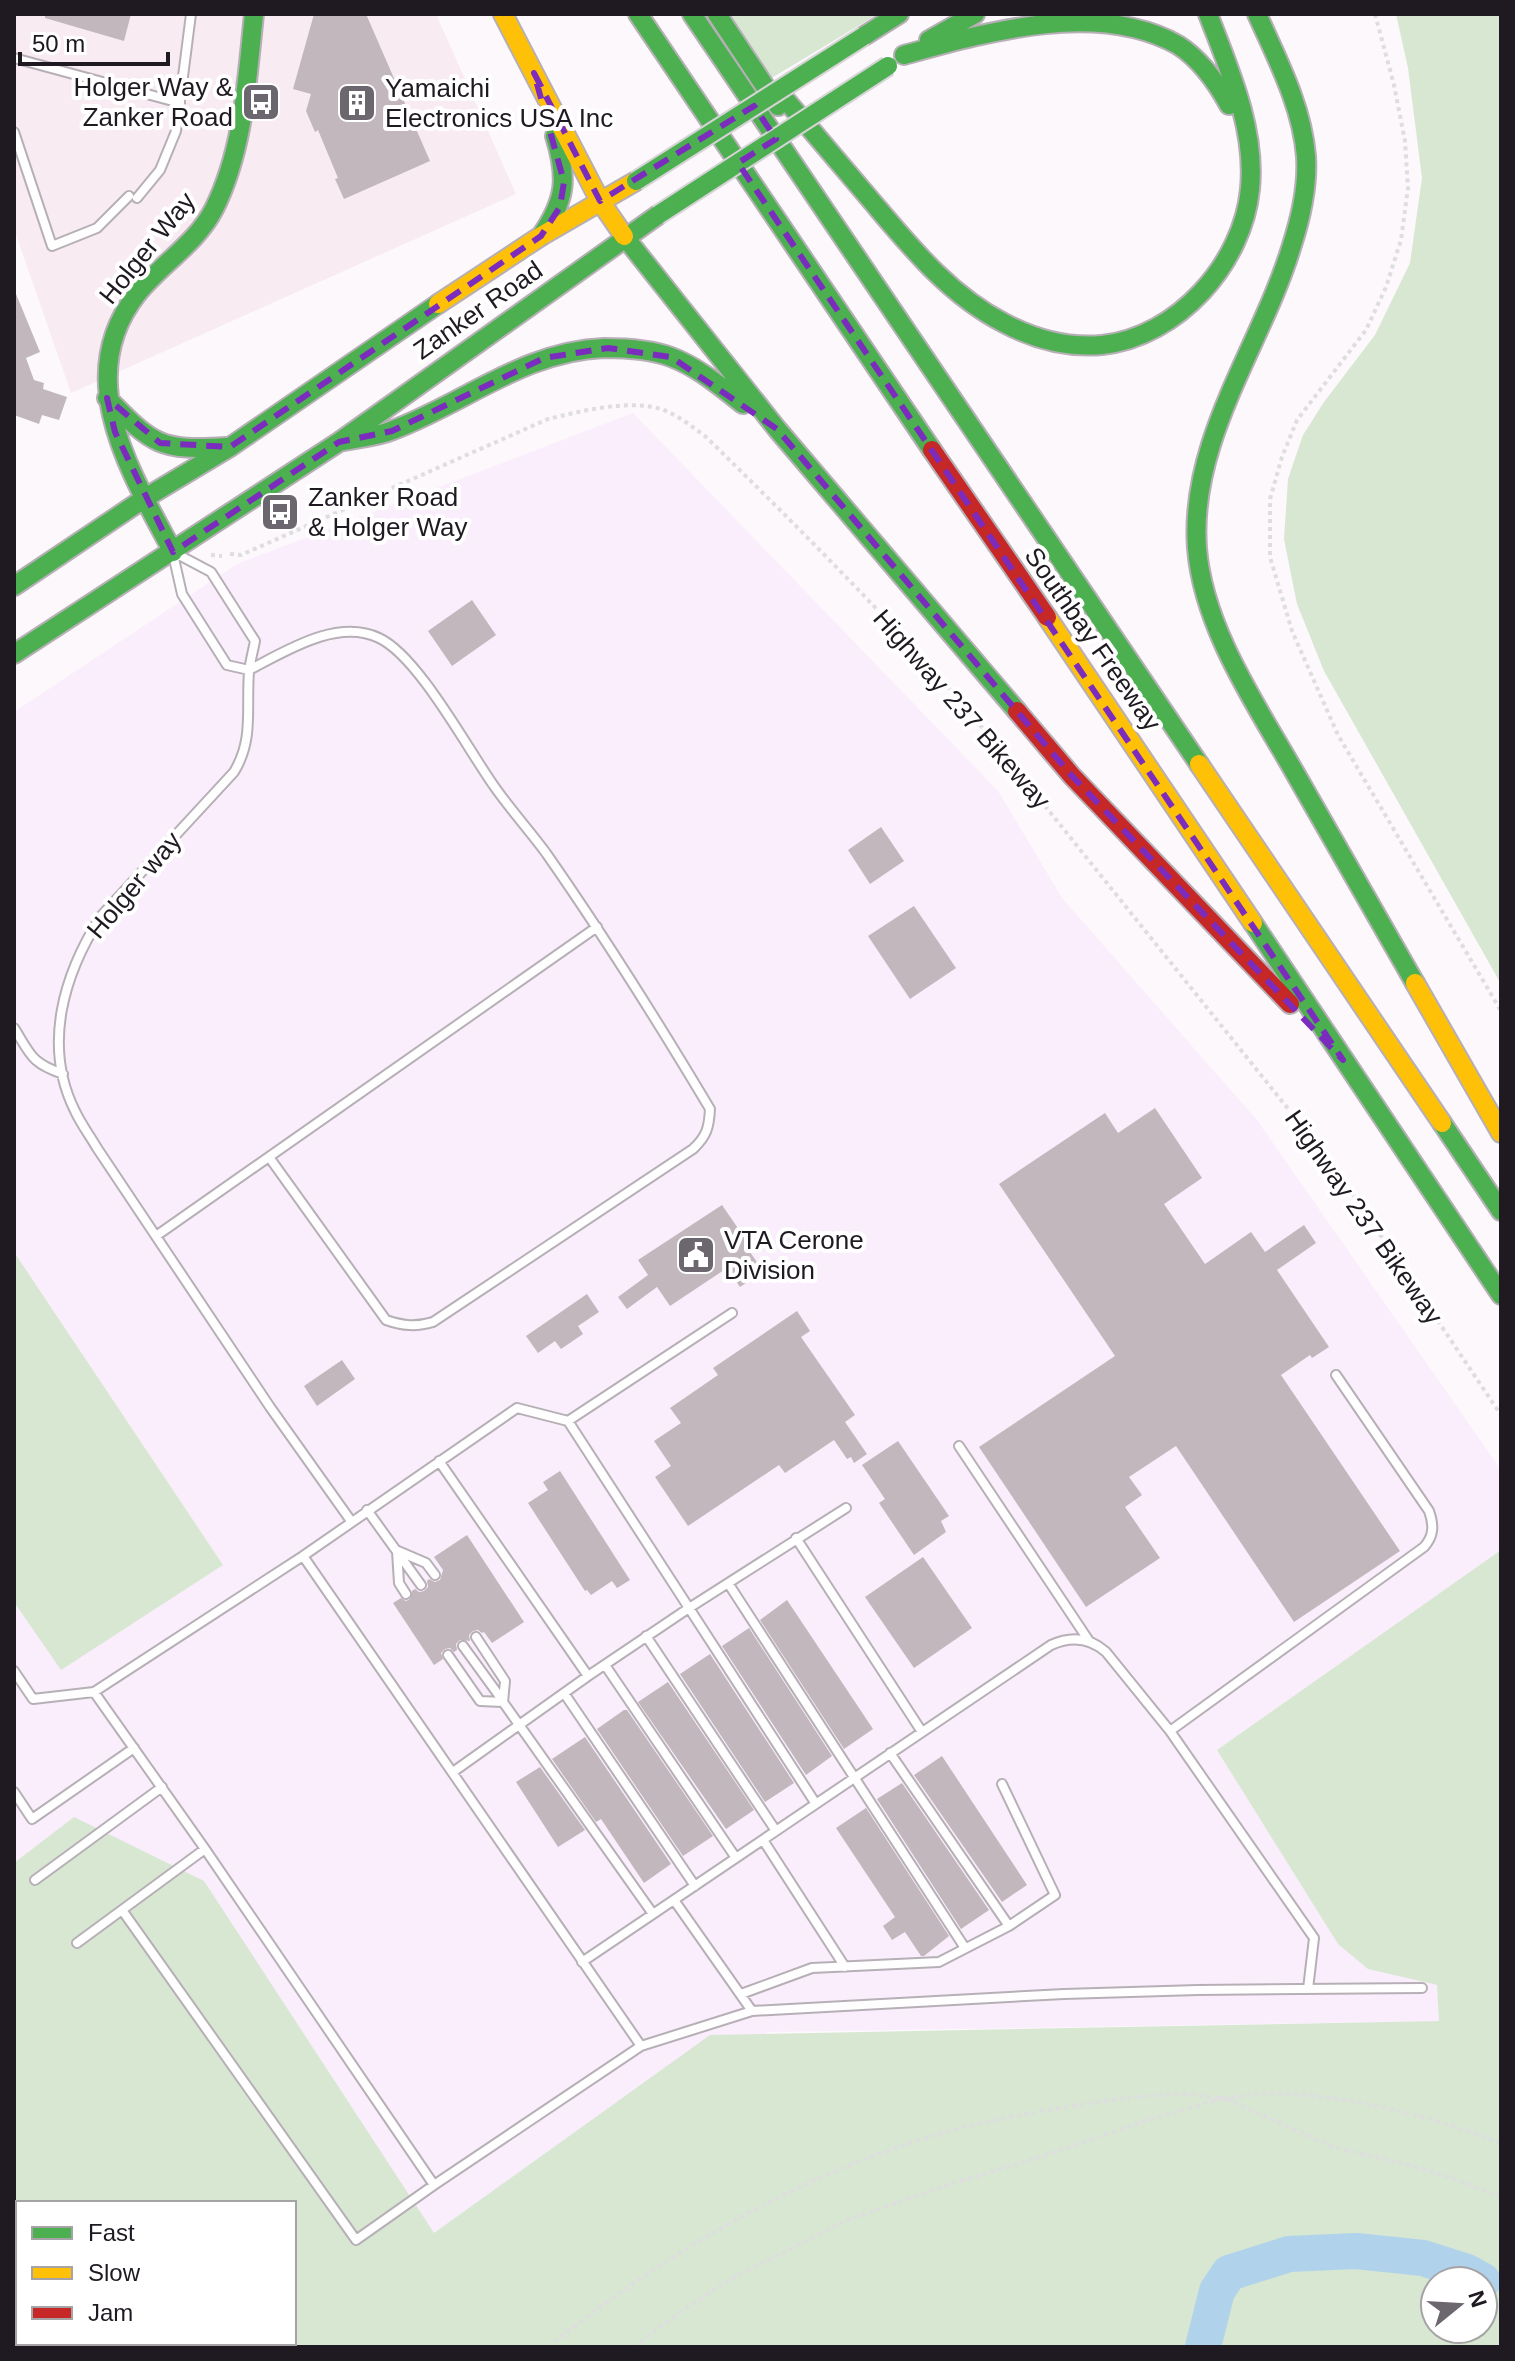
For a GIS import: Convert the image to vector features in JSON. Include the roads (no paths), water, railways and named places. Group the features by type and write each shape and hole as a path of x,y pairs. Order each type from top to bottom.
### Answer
{"main road":[{"name":"Holger Way","path":"173,552 115,432 107,398 110,340 135,297 194,238 213,211 226,181 239,132 254,14"},
{"path":"503,14 600,201 625,238 777,429 1072,776 1343,1060"},
{"name":"Southbay Freeway","path":"638,14 1128,735 1501,1295"},
{"path":"692,14 1501,1211"},
{"name":"Southbay Freeway","path":"717,14 882,268 1501,1179"},
{"name":"Zanker Road","path":"14,586 145,498 230,447 541,236 636,181 899,14"},
{"name":"Zanker Road","path":"14,654 339,442 658,215 904,55 975,14"},
{"path":"904,55 999,28 1058,16 1090,14 1128,20 1163,35 1194,57 1218,84 1249,150"},
{"path":"736,40 914,250 954,289 992,317 1035,338 1075,346 1110,343 1144,333 1176,315 1205,290 1227,261 1243,227 1250,191 1249,150 1237,95 1208,14"},
{"path":"1257,14 1301,127 1307,174 1303,207 1280,284 1207,461 1197,518 1197,546 1205,589 1220,633 1241,678 1501,1133"},
{"path":"1264,14 1269,43"},
{"path":"534,73 559,148 564,182 560,207 541,236"},
{"path":"339,442 392,431 544,358 575,349 608,348 640,349 671,357 702,374 777,429"},
{"path":"107,398 128,420 160,443 203,448 230,447"}],"lane":[{"path":"14,132 52,246 97,228 160,170 166,157 176,131 191,14"},
{"path":"14,58 180,103"},
{"path":"173,552 211,572 248,629 255,641 249,670"},
{"name":"Holger Way","path":"173,552 182,594 227,665 249,670"},
{"path":"249,670 328,633 361,633 378,637 403,654 597,927 710,1109 705,1138 693,1149 433,1322 418,1327 386,1320 269,1157"},
{"name":"Holger way","path":"249,670 248,740 243,757 234,772 101,916 84,942 63,998 59,1058 74,1109 270,1407 351,1521"},
{"path":"156,1236 597,927"},
{"path":"14,1028 42,1067 63,1074"},
{"path":"568,1421 732,1313"},
{"path":"1170,1731 1430,1540 1433,1531 1429,1511 1336,1375"},
{"path":"14,1671 33,1699 94,1692 303,1556 517,1408 568,1421 816,1804"},
{"path":"959,1446 1089,1641 1106,1652 1170,1731 1314,1938 1308,1989"},
{"path":"439,1461 588,1676"},
{"path":"453,1772 646,1636 846,1508"},
{"path":"367,1510 421,1585"},
{"path":"796,1538 922,1732"},
{"path":"397,1550 426,1563 435,1575"},
{"path":"397,1550 399,1583 406,1594"},
{"path":"303,1556 641,2046"},
{"path":"728,1583 965,1948"},
{"path":"646,1636 776,1831"},
{"path":"476,1637 505,1681 503,1702"},
{"path":"582,1962 1051,1645 1070,1639 1089,1641"},
{"path":"463,1646 653,1914"},
{"path":"448,1655 480,1701 503,1702"},
{"path":"605,1665 736,1858"},
{"path":"94,1692 434,2185"},
{"path":"564,1693 695,1886"},
{"path":"14,1792 32,1819 134,1748"},
{"path":"890,1753 1009,1926"},
{"path":"741,1994 812,1968 939,1962 1009,1926 1055,1895 1002,1784"},
{"path":"35,1880 162,1787"},
{"path":"763,1840 845,1967"},
{"path":"77,1943 205,1849"},
{"path":"674,1900 752,2011"},
{"path":"122,1910 356,2240 641,2046 752,2011 1064,1994 1422,1988"}],"waterway":[{"path":"1203,2347 1217,2291 1229,2273 1289,2254 1356,2251 1423,2258 1445,2265"}],"place":[{"name":"Holger Way & Zanker Road","path":"261,102"},
{"name":"Yamaichi Electronics USA Inc","path":"357,103"},
{"name":"Zanker Road & Holger Way","path":"280,512"},
{"name":"VTA Cerone Division","path":"696,1255"}]}
